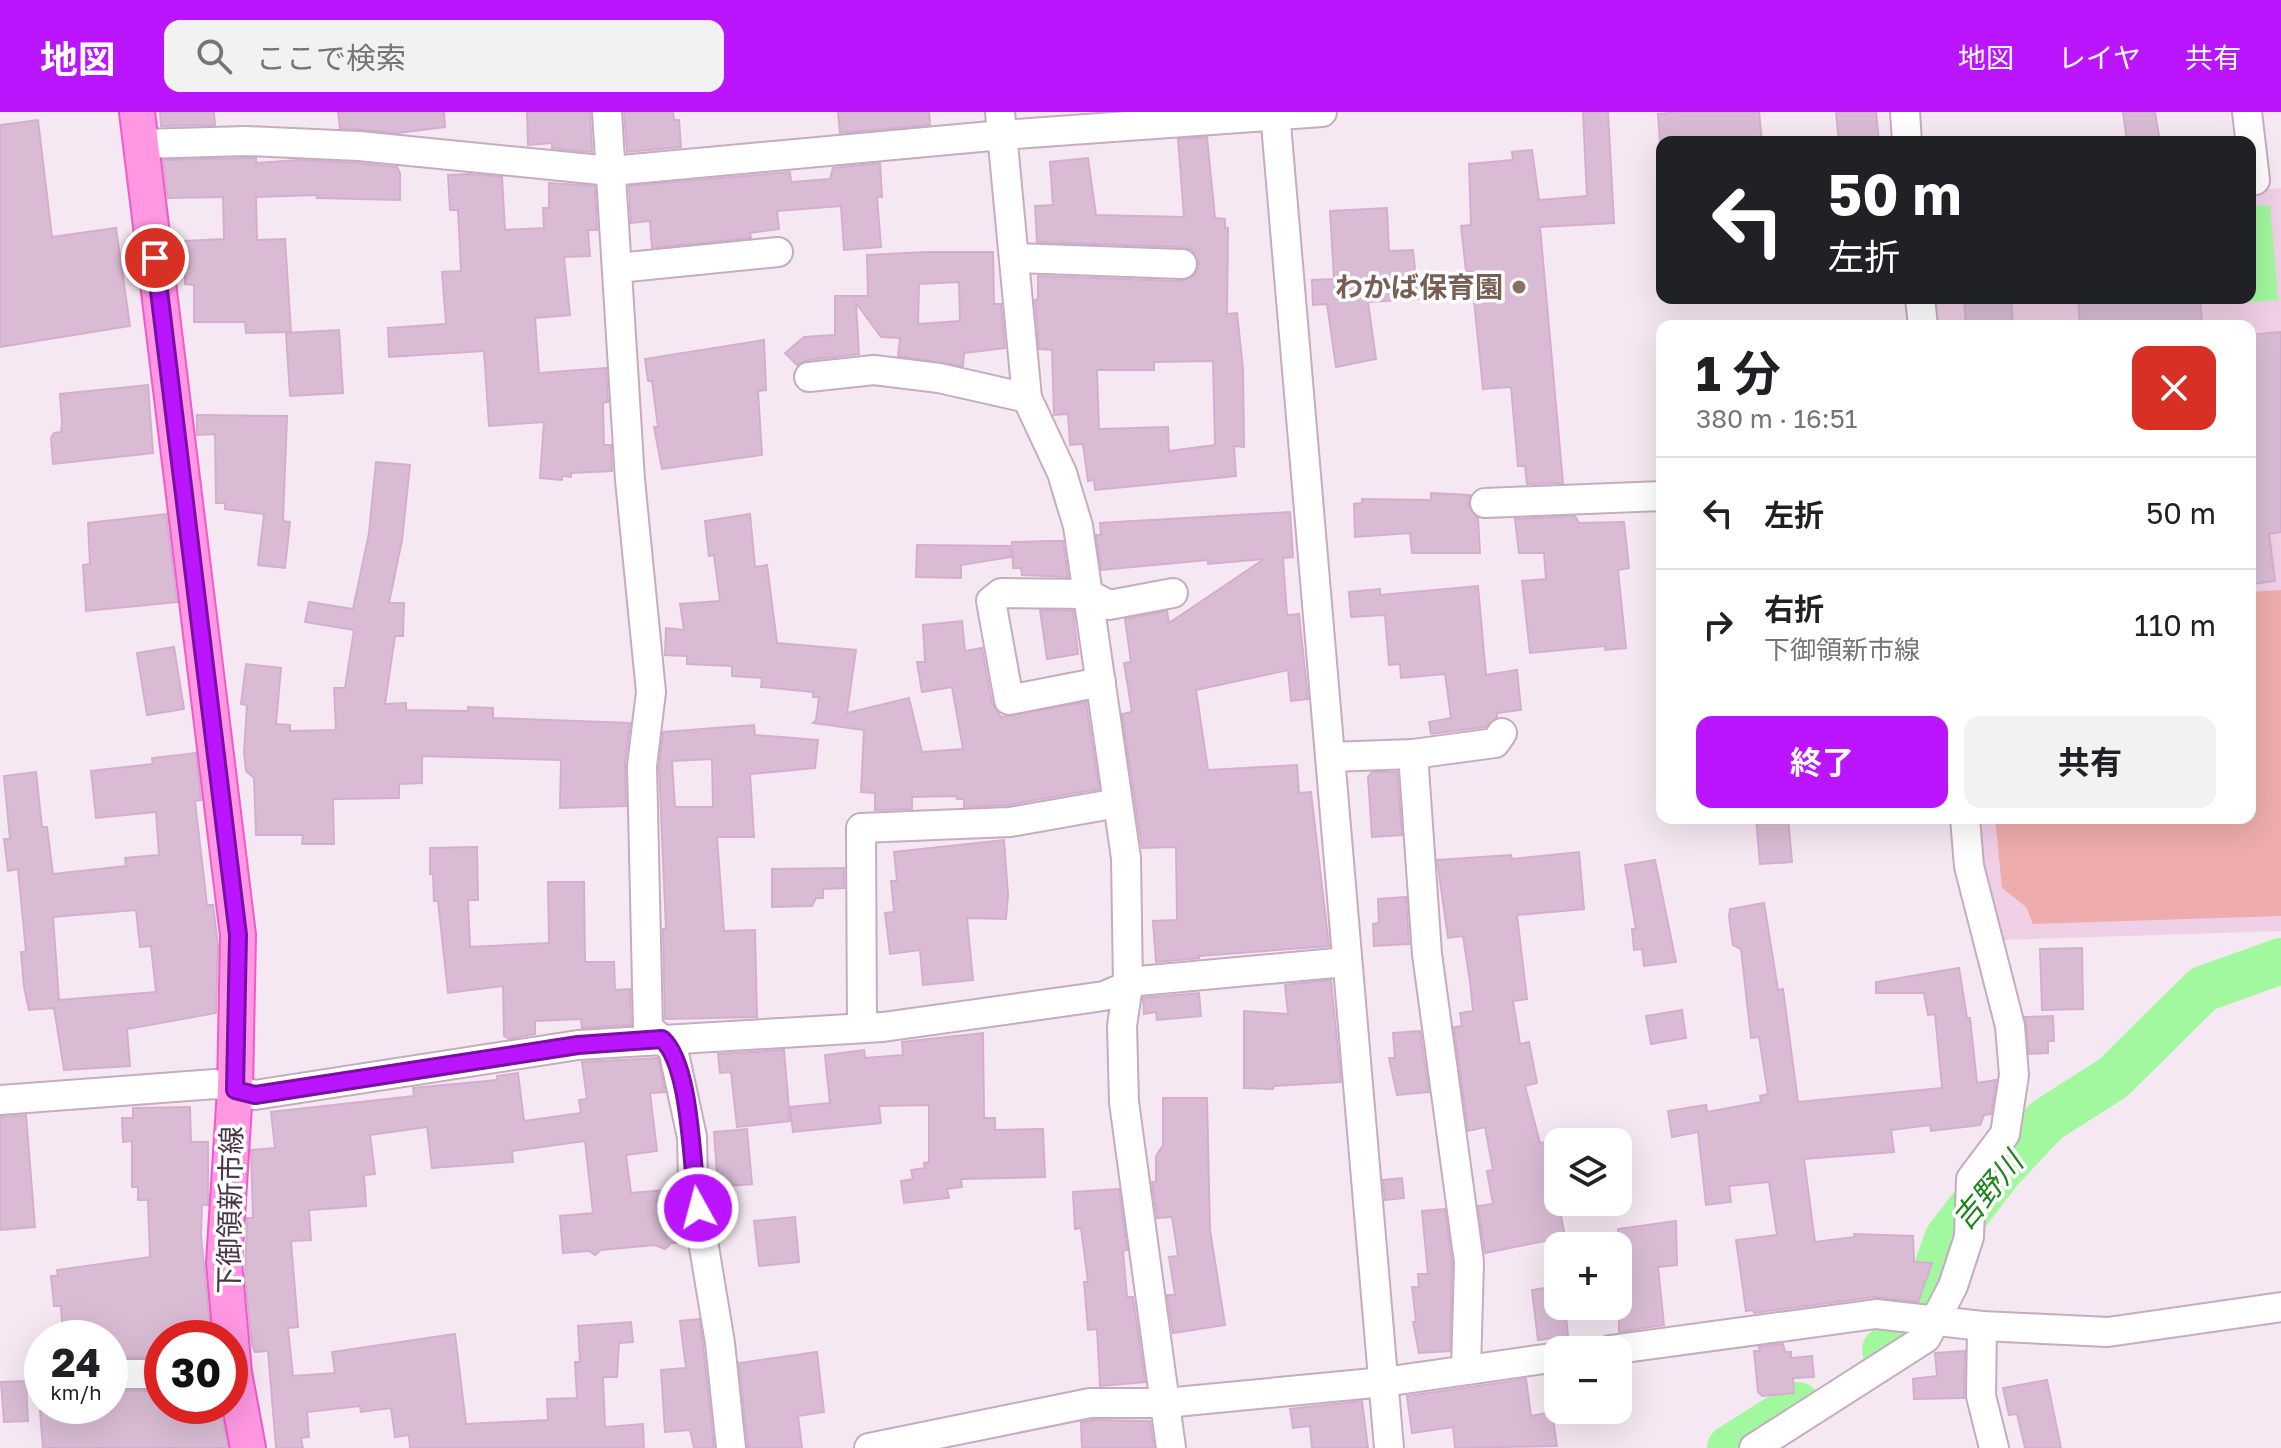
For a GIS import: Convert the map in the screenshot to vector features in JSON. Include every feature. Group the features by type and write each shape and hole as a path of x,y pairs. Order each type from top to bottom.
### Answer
{"main road":[{"name":"下御領新市線","path":"139,128 238,935 235,1090 224,1263 228,1320"},
{"name":"下御領新市線","path":"243,1424 248,1448"}],"street":[{"path":"607,112 630,480 651,692 642,766 648,1028 673,1049 692,1137 693,1181 720,1343 731,1448"},
{"path":"139,128 246,141 359,146 611,171 1001,124 1322,112"},
{"path":"1905,112 1907,136"},
{"path":"2247,112 2254,136"},
{"path":"1276,114 1389,1448"},
{"path":"1001,124 1027,398 1062,473 1078,526 1126,858 1128,985 1122,1026 1124,1102 1171,1448"},
{"path":"2256,144 2266,180"},
{"path":"618,268 778,252"},
{"path":"1015,258 1182,264"},
{"path":"809,377 874,370 939,378 1027,398"},
{"path":"1485,503 1656,496"},
{"path":"1101,682 1009,700 991,601 1001,593 1088,594 1109,605 1173,593"},
{"path":"1330,757 1413,754 1495,743 1502,733"},
{"path":"1413,754 1427,954 1469,1262 1466,1370"},
{"path":"862,1028 861,828 1010,822 1118,803"},
{"path":"1923,1320 1953,1286 1969,1237 1971,1179 2005,1134 2014,1075 2010,1026 1969,866 1966,824"},
{"path":"0,1100 215,1084 255,1095 578,1045 862,1028 1104,996 1128,985 1346,962"},
{"path":"1632,1347 1876,1314 1982,1326 2108,1332 2281,1307"},
{"path":"1754,1448 1926,1338 1923,1320"},
{"path":"1982,1326 1981,1396 1994,1448"},
{"path":"869,1448 1090,1403 1165,1403 1384,1382 1544,1359"}],"shaded area":[{"path":"2281,188 2281,931 1999,940 1981,860 1978,824 2256,824 2256,320 1929,320 1927,304 2256,304 2256,190"},
{"path":"2270,205 2278,300 2256,301 2256,206"},
{"path":"2281,590 2281,916 2033,924 2026,907 2002,888 1996,824 2256,824 2256,592"}],"building":[{"path":"160,112 214,112 215,125 161,126"},
{"path":"338,112 444,112 445,127 397,133 340,128"},
{"path":"527,112 590,112 592,152 552,148 552,143 528,145"},
{"path":"624,112 673,112 674,120 679,120 681,147 627,152"},
{"path":"838,112 929,112 930,125 840,133"},
{"path":"1583,112 1608,112 1614,223 1540,227 1563,483 1527,484 1525,466 1518,466 1511,387 1483,389 1471,271 1466,271 1461,226 1471,225 1469,164 1513,160 1512,152 1532,150 1539,200 1587,196"},
{"path":"1759,112 1761,136 1660,136 1658,114"},
{"path":"1836,112 1876,112 1878,136 1838,136"},
{"path":"2123,112 2155,112 2159,136 2126,136"},
{"path":"38,120 52,237 116,228 130,326 0,347 0,125"},
{"path":"1207,137 1215,218 1225,219 1225,228 1228,228 1227,314 1237,313 1243,369 1244,447 1234,446 1236,476 1095,490 1094,480 1088,481 1083,444 1070,445 1068,414 1054,415 1052,350 1039,349 1035,300 1038,299 1038,276 1181,281 1196,274 1199,264 1192,250 1183,247 1037,242 1035,206 1053,205 1050,162 1088,158 1096,215 1184,217 1178,139","holes":["1213,361 1215,445 1169,451 1168,427 1099,429 1097,370 1154,370 1154,362"]},
{"path":"256,158 256,163 299,160 397,167 400,173 400,200 317,198 317,195 256,197 257,240 285,239 291,332 246,333 245,322 194,322 194,285 185,284 185,241 224,239 223,197 168,198 163,160"},
{"path":"880,163 882,197 877,197 881,247 844,250 841,206 777,211 779,229 750,233 751,238 652,248 650,221 631,223 629,186 790,172 791,182 830,179 833,168"},
{"path":"448,175 502,177 505,230 544,228 543,208 549,208 549,183 595,186 597,230 588,230 590,256 564,257 570,315 535,318 539,373 606,368 608,402 603,403 604,445 611,445 612,471 571,473 571,477 562,476 562,480 540,478 544,422 489,426 484,351 389,357 388,328 446,324 442,272 461,271 458,210 450,210"},
{"path":"1387,208 1389,251 1413,250 1418,299 1368,302 1376,359 1336,367 1327,304 1313,305 1312,280 1334,279 1330,211"},
{"path":"993,252 994,304 1001,304 1005,348 964,353 963,366 898,356 900,338 881,337 856,303 859,354 807,360 797,365 785,353 804,337 835,335 835,296 868,296 867,255","holes":["959,282 960,321 918,324 919,284"]},
{"path":"1964,304 2011,304 2013,320 1966,320"},
{"path":"2078,304 2200,304 2202,320 2080,320"},
{"path":"339,330 343,393 290,396 286,333"},
{"path":"2281,332 2281,532 2269,534 2275,581 2256,583 2256,334"},
{"path":"764,340 766,390 758,391 762,455 662,469 654,427 658,427 652,381 648,381 645,359"},
{"path":"148,385 153,453 53,464 51,438 54,433 61,432 62,423 60,394"},
{"path":"197,415 287,416 283,521 290,522 285,568 258,565 264,514 225,509 225,503 216,503 215,434 197,435"},
{"path":"376,462 410,465 402,540 389,603 404,603 403,636 395,636 385,704 406,703 406,710 468,711 468,707 493,708 493,718 630,723 625,764 626,806 560,808 561,760 422,756 422,783 399,784 399,798 333,799 334,844 302,844 303,835 256,835 254,778 246,771 244,752 247,705 241,704 246,664 281,668 276,724 290,725 290,731 336,730 334,688 345,688 354,630 305,622 309,602 353,609 369,533"},
{"path":"1431,493 1470,495 1468,504 1478,518 1480,553 1412,553 1410,533 1355,537 1354,504 1362,503 1362,499 1431,500"},
{"path":"1290,512 1293,557 1283,558 1287,615 1299,614 1308,699 1291,701 1288,670 1196,690 1208,770 1297,765 1299,793 1311,792 1329,946 1156,962 1153,921 1177,920 1176,847 1142,848 1122,714 1132,712 1124,663 1131,662 1125,619 1167,611 1169,623 1264,559 1208,564 1208,560 1101,570 1096,535 1101,535 1100,523"},
{"path":"166,514 177,602 86,611 83,565 90,564 88,523"},
{"path":"750,514 755,567 767,565 777,643 856,650 847,713 909,698 922,752 963,749 952,687 922,692 917,662 925,662 923,625 962,621 965,651 982,648 992,703 1001,717 1086,702 1099,789 1008,805 964,807 964,799 957,799 956,796 912,797 912,809 875,810 875,793 861,792 864,730 813,723 819,697 813,697 813,692 761,687 762,678 732,676 732,666 687,664 687,656 665,655 666,628 684,630 680,604 720,601 714,555 709,556 705,521"},
{"path":"1575,516 1579,523 1624,522 1629,568 1618,570 1626,648 1605,650 1605,646 1530,653 1522,581 1546,579 1544,553 1519,553 1515,519"},
{"path":"1063,541 1068,577 1022,575 1021,568 1013,568 1012,542"},
{"path":"917,545 1010,546 1011,557 961,565 961,578 916,577"},
{"path":"1478,586 1486,675 1517,670 1521,710 1497,713 1497,717 1485,727 1431,734 1429,722 1451,718 1445,674 1401,678 1400,664 1389,665 1385,615 1351,617 1349,592 1380,589 1380,595"},
{"path":"1040,610 1073,611 1078,654 1047,659"},
{"path":"174,647 184,709 147,715 137,653"},
{"path":"754,725 755,735 818,740 815,768 750,774 754,837 717,837 724,931 755,930 757,1017 665,1019 663,929 666,929 659,767 663,732","holes":["712,759 713,807 675,807 672,761"]},
{"path":"196,753 201,800 195,801 207,905 213,905 218,946 216,1013 127,1029 130,1066 64,1070 54,1008 29,1010 24,987 21,952 26,952 18,869 8,871 4,839 10,839 4,776 36,772 42,827 47,827 53,874 126,866 125,858 159,855 156,812 96,818 91,771 153,764 152,758","holes":["136,910 140,947 151,946 156,992 59,1000 53,917"]},
{"path":"1372,772 1397,772 1402,835 1372,837 1368,777"},
{"path":"1757,824 1789,824 1792,862 1760,864"},
{"path":"1004,840 1008,895 1006,919 967,918 973,980 923,985 920,950 890,954 885,913 894,912 891,881 897,881 894,852"},
{"path":"477,847 478,900 468,900 470,947 549,943 548,882 584,882 585,962 614,962 615,990 630,989 631,1025 582,1028 581,1019 535,1021 535,1034 509,1039 504,1036 503,986 448,993 438,901 434,901 433,874 430,874 430,848"},
{"path":"1579,852 1584,909 1517,915 1527,999 1513,1001 1520,1044 1529,1042 1537,1083 1525,1086 1540,1143 1544,1142 1544,1216 1561,1216 1564,1232 1544,1232 1544,1241 1485,1253 1478,1206 1493,1204 1487,1171 1493,1170 1485,1127 1468,1131 1454,1027 1462,1026 1460,1013 1473,1011 1470,982 1463,936 1448,938 1437,860 1511,855 1512,859"},
{"path":"1655,860 1676,962 1644,966 1642,949 1634,950 1632,929 1636,929 1625,865"},
{"path":"844,868 844,888 823,889 823,898 816,898 812,906 772,907 772,869"},
{"path":"1406,897 1409,944 1374,946 1373,924 1379,923 1378,899"},
{"path":"1764,903 1778,990 1783,989 1798,1102 1942,1088 1935,1014 1928,1015 1924,993 1876,993 1876,982 1959,968 1967,1018 1970,1018 1977,1083 1996,1080 1991,1114 1984,1115 1980,1125 1931,1131 1930,1125 1891,1130 1894,1152 1804,1159 1815,1242 1855,1237 1854,1234 1913,1236 1914,1262 1932,1263 1918,1302 1874,1297 1754,1313 1753,1310 1746,1311 1736,1240 1777,1235 1769,1182 1729,1186 1731,1202 1706,1205 1698,1132 1672,1137 1668,1111 1706,1105 1707,1112 1761,1102 1760,1096 1768,1094 1759,1037 1751,1038 1741,949 1733,945 1729,917 1730,909"},
{"path":"2082,948 2083,1009 2042,1010 2040,949"},
{"path":"1331,980 1341,1082 1274,1086 1273,1089 1244,1088 1244,1011 1288,1014 1285,985"},
{"path":"1199,993 1201,1016 1157,1020 1156,1012 1144,1014 1143,998"},
{"path":"1682,1010 1686,1038 1651,1044 1646,1016"},
{"path":"2053,1016 2054,1041 2048,1041 2048,1053 2029,1054 2025,1017"},
{"path":"1420,1031 1429,1092 1397,1095 1389,1058 1395,1058 1393,1033"},
{"path":"983,1033 984,1118 995,1118 995,1130 1043,1129 1045,1177 961,1179 962,1187 947,1189 949,1198 904,1203 901,1181 913,1179 911,1170 925,1168 924,1163 929,1162 929,1105 879,1106 881,1123 793,1132 790,1107 830,1103 825,1055 864,1050 865,1058 903,1055 902,1042"},
{"path":"784,1050 790,1121 737,1127 731,1072 720,1073 718,1054"},
{"path":"658,1058 665,1092 650,1093 657,1151 626,1155 631,1193 677,1189 686,1242 671,1243 665,1249 655,1245 601,1250 595,1255 589,1251 563,1253 560,1216 593,1213 585,1141 512,1151 513,1162 432,1168 427,1127 370,1135 375,1174 364,1175 366,1206 309,1210 311,1240 291,1241 298,1327 288,1328 293,1376 335,1373 332,1352 455,1334 466,1424 548,1420 547,1399 577,1398 575,1362 580,1362 578,1326 631,1322 633,1342 619,1343 617,1377 603,1377 605,1427 643,1424 644,1448 410,1448 409,1435 395,1437 391,1408 361,1412 360,1406 307,1412 309,1437 301,1438 303,1448 276,1448 268,1351 255,1352 252,1345 245,1277 247,1218 253,1218 251,1150 275,1148 271,1112 414,1096 413,1088 497,1080 497,1076 518,1073 524,1121 581,1113 579,1100 587,1099 582,1062"},
{"path":"1163,1098 1207,1098 1210,1230 1225,1325 1173,1333 1167,1295 1175,1295 1169,1257 1178,1256 1172,1217 1157,1218 1152,1182 1156,1182 1156,1156 1163,1145"},
{"path":"190,1107 191,1142 208,1142 208,1205 202,1205 201,1235 209,1320 144,1320 144,1357 128,1357 128,1320 62,1320 61,1306 54,1306 51,1276 58,1276 57,1270 150,1257 148,1200 138,1200 138,1187 132,1187 132,1141 123,1142 122,1118 133,1118 133,1108"},
{"path":"26,1115 35,1227 0,1230 0,1117"},
{"path":"747,1129 752,1184 718,1187 714,1132"},
{"path":"1402,1178 1404,1198 1385,1200 1383,1180"},
{"path":"1119,1189 1127,1250 1123,1251 1127,1297 1133,1297 1145,1382 1100,1386 1097,1329 1088,1330 1084,1282 1088,1282 1081,1228 1075,1229 1073,1192"},
{"path":"1445,1209 1452,1263 1450,1351 1419,1353 1413,1322 1416,1322 1412,1287 1419,1287 1418,1274 1428,1274 1422,1211"},
{"path":"795,1217 799,1262 759,1266 754,1221"},
{"path":"1676,1221 1677,1265 1658,1267 1664,1325 1619,1332 1619,1320 1632,1320 1632,1232 1618,1232 1618,1229"},
{"path":"1544,1288 1544,1320 1566,1320 1568,1336 1544,1336 1544,1339 1538,1340 1532,1290"},
{"path":"699,1319 714,1448 694,1448 690,1430 665,1432 661,1370 686,1368 680,1321"},
{"path":"1783,1344 1785,1352 1791,1352 1791,1358 1812,1356 1814,1377 1793,1378 1794,1393 1762,1396 1758,1392 1754,1351 1760,1351 1759,1347"},
{"path":"1965,1351 1964,1398 1914,1399 1913,1379 1937,1376 1935,1353"},
{"path":"817,1352 824,1412 798,1416 802,1448 748,1448 739,1363"},
{"path":"1526,1379 1531,1416 1544,1414 1544,1424 1554,1424 1557,1446 1455,1448 1453,1427 1412,1433 1407,1396"},
{"path":"2047,1380 2061,1448 2025,1448 2017,1414 2009,1415 2003,1388"},
{"path":"24,1381 24,1421 4,1422 1,1382"},
{"path":"128,1391 144,1391 144,1424 223,1424 228,1448 43,1448 41,1424 128,1424"},
{"path":"1362,1401 1368,1448 1312,1448 1310,1426 1293,1428 1290,1409"},
{"path":"1150,1421 1154,1448 1082,1448 1081,1422"}],"waterway":[{"name":"吉野川","path":"1885,1350 1915,1331 1947,1239 2000,1170 2047,1120 2113,1078 2203,989 2281,961"},
{"name":"吉野川","path":"1730,1448 1798,1405"}],"place":[{"name":"わかば保育園","path":"1519,287"}],"route":[{"path":"155,258 238,935 235,1090 255,1095 578,1045 662,1039 673,1049 692,1137 693,1181 698,1208"}]}
